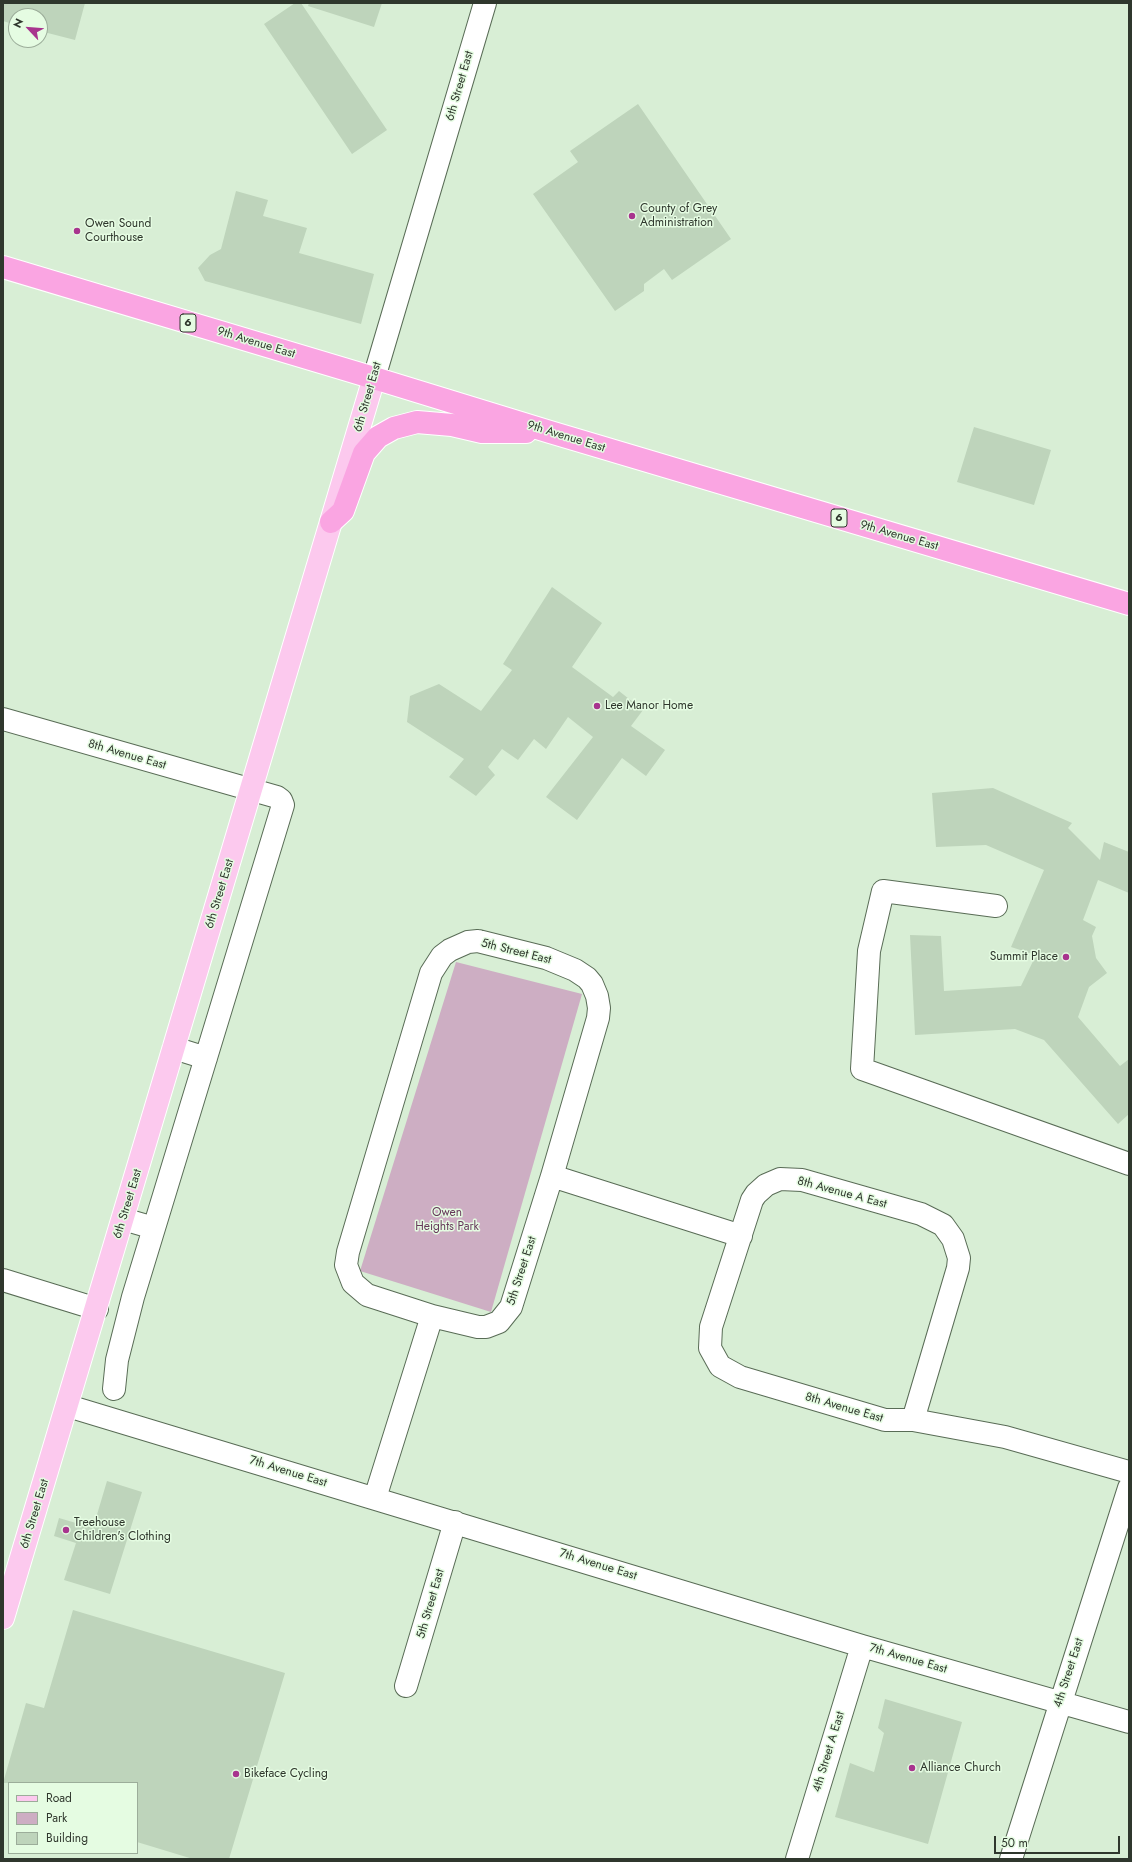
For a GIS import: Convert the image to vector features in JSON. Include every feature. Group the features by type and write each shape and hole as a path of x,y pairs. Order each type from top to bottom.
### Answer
{"highway":[{"name":"9th Avenue East","path":"3,268 1129,604"},
{"path":"331,522 343,511 364,453 378,437 394,428 417,422 452,425 482,432 550,432"}],"main road":[{"name":"6th Street East","path":"3,1618 68,1406 374,378"}],"street":[{"name":"6th Street East","path":"374,378 485,3"},
{"name":"8th Avenue East","path":"3,719 251,790"},
{"path":"114,1389 117,1360 124,1329 283,805 281,800 277,797 251,790"},
{"path":"996,906 883,891 869,951 862,1069 1129,1164"},
{"name":"5th Street East","path":"473,942 488,943 546,958 582,974 587,978 596,991 599,1004 598,1018 552,1176 511,1307 504,1318 494,1325 478,1327 432,1316 372,1298 362,1292 349,1277 346,1259 432,973 442,956 459,945 473,942"},
{"path":"174,1048 206,1058"},
{"path":"552,1176 741,1236"},
{"name":"8th Avenue A East","path":"741,1236 750,1206 756,1194 766,1185 780,1179 802,1180 921,1214 942,1225 947,1230 957,1248 958,1268 913,1420"},
{"path":"123,1219 154,1228"},
{"name":"8th Avenue East","path":"741,1236 709,1334 710,1348 720,1366 740,1377 885,1420 913,1420 1005,1437 1129,1472"},
{"path":"3,1280 97,1309"},
{"path":"375,1498 432,1316"},
{"name":"7th Avenue East","path":"68,1406 862,1646 1129,1722"},
{"name":"4th Street East","path":"1011,1859 1129,1488"},
{"name":"5th Street East","path":"406,1686 455,1522"},
{"name":"4th Street A East","path":"797,1859 862,1646"}],"green space":[{"name":"Owen Heights Park","path":"456,962 582,994 491,1312 360,1271"}],"building":[{"path":"3,3 85,3 75,40 48,33 48,8 8,8 8,23 3,21"},
{"path":"295,3 301,3 387,130 352,154 264,24"},
{"path":"309,3 382,3 374,27 308,6"},
{"name":"County of Grey Administration","path":"638,104 731,239 672,280 664,269 644,284 644,291 615,311 533,194 578,162 570,151"},
{"path":"236,191 268,200 263,216 307,228 299,253 374,274 361,324 205,281 198,268 210,255 221,249"},
{"path":"974,427 1051,450 1034,505 957,482"},
{"name":"Lee Manor Home","path":"552,587 602,623 572,667 613,697 619,691 643,710 631,726 665,750 646,776 622,758 577,820 546,797 593,737 568,717 546,749 534,739 518,760 502,749 488,767 495,775 476,796 449,777 464,759 407,722 410,696 439,684 481,711 512,670 503,664"},
{"name":"Summit Place","path":"993,788 1072,823 1068,828 1100,860 1104,842 1129,852 1129,893 1098,880 1083,920 1096,927 1092,936 1096,958 1107,973 1089,987 1078,1017 1120,1066 1129,1059 1129,1114 1118,1124 1044,1040 1015,1029 915,1035 910,935 941,936 944,991 1021,986 1036,955 1011,947 1044,870 986,845 936,847 932,793"},
{"path":"107,1481 142,1492 110,1594 64,1580 76,1543 54,1536 59,1518 93,1528"},
{"path":"73,1610 285,1673 229,1859 193,1859 138,1842 138,1782 3,1783 26,1703 44,1708"},
{"name":"Alliance Church","path":"885,1699 962,1722 928,1844 835,1817 850,1763 874,1772 884,1733 878,1728"}],"place":[{"name":"County of Grey Administration","path":"632,216"},
{"name":"Owen Sound Courthouse","path":"77,231"},
{"name":"Lee Manor Home","path":"597,706"},
{"name":"Summit Place","path":"1066,957"},
{"name":"Treehouse Children's Clothing","path":"66,1530"},
{"name":"Alliance Church","path":"912,1768"},
{"name":"Bikeface Cycling","path":"236,1774"}]}
